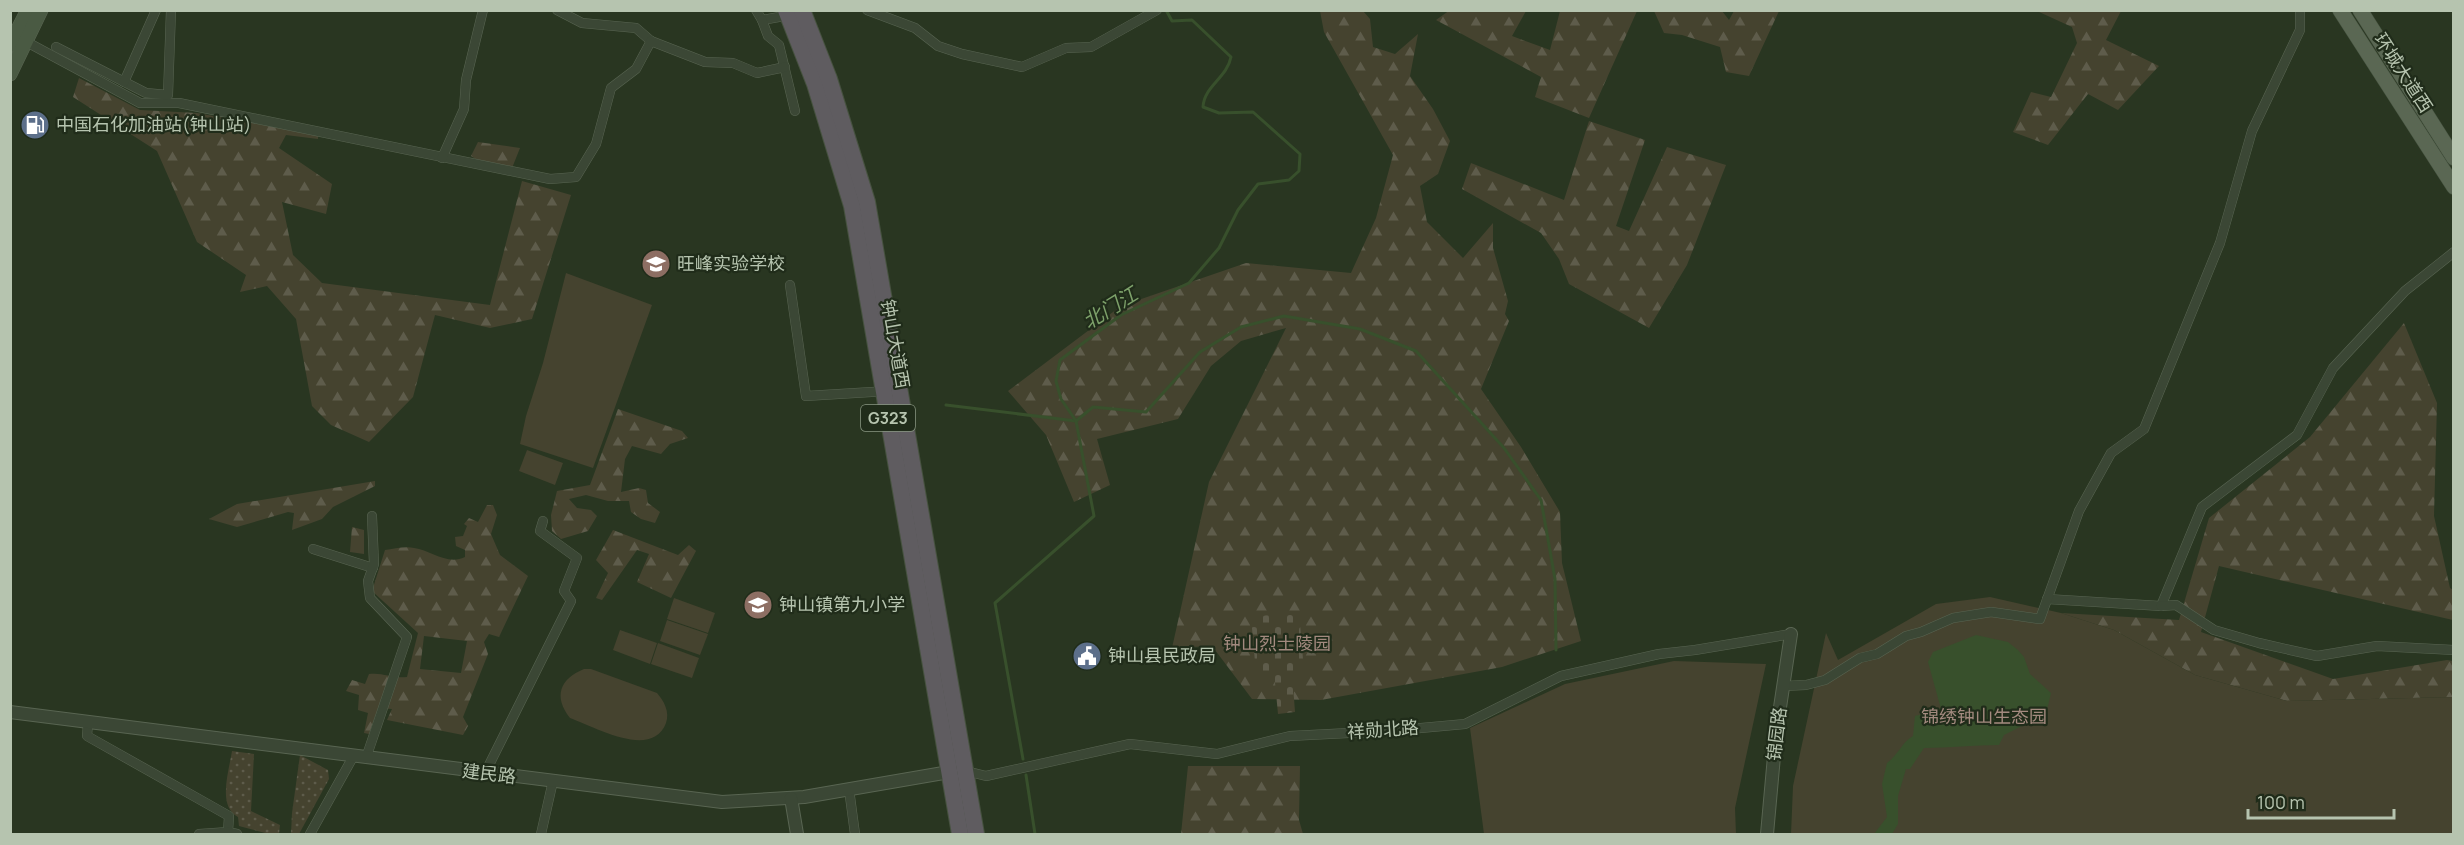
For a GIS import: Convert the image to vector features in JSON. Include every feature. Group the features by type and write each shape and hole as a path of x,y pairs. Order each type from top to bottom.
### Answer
{"highway":[{"name":"钟山大道西","path":"796,12 829,79 867,202 891,391 960,834"},
{"name":"钟山大道西","path":"891,391 966,771 976,834"}],"main road":[{"path":"10,74 15,39 28,10"},
{"path":"15,39 41,10"},
{"name":"环城大道西","path":"2340,10 2454,187"},
{"name":"环城大道西","path":"2360,10 2454,158"}],"street":[{"path":"56,47 124,82 146,93 168,95 171,14 157,10 124,82"},
{"path":"442,158 464,109 466,80 483,10"},
{"path":"557,10 582,22 636,28 651,42 705,62 733,63 757,73 785,67"},
{"path":"756,10 768,36 779,45 795,111"},
{"path":"867,10 915,28 938,46 962,54 1022,67 1066,48 1091,47 1157,11"},
{"path":"1783,686 1806,685 1826,680 1860,658 1877,654 1906,636 1953,618 1991,612 2040,619 2079,511 2110,453 2144,429 2220,243 2252,131 2300,30 2300,10"},
{"path":"762,20 796,12"},
{"path":"15,39 140,103 179,103 550,179 576,177 596,144 611,88 636,69 651,42"},
{"path":"2161,606 2202,507 2297,435 2333,368 2405,291 2454,252"},
{"path":"790,285 806,396 891,391"},
{"path":"310,834 359,758 407,637 370,598 368,581 375,564 372,516"},
{"path":"485,773 571,601 564,591 577,558 540,531 543,521"},
{"path":"313,549 373,568"},
{"path":"2047,599 2176,605 2214,630 2259,644 2317,656 2377,646 2454,650"},
{"name":"祥勋北路","path":"966,771 986,776 1130,744 1217,754 1290,736 1465,724 1562,676 1659,654 1791,634"},
{"name":"锦园路","path":"1767,834 1791,634"},
{"name":"建民路","path":"10,712 359,758 722,802 791,798 949,770 966,771"},
{"path":"88,723 87,736 229,816 232,833 199,834"},
{"path":"541,834 553,781"},
{"path":"849,789 855,834"},
{"path":"791,798 797,834"}],"green space":[{"path":"1450,10 1526,11 1512,36 1550,50 1560,11 1637,11 1589,118 1535,97 1541,77 1436,20"},
{"path":"1320,11 1363,11 1370,19 1373,47 1395,54 1418,34 1410,76 1433,109 1450,141 1438,174 1420,186 1427,222 1463,258 1493,223 1493,248 1508,301 1505,314 1509,321 1481,389 1521,447 1560,512 1562,563 1581,641 1502,667 1321,700 1252,699 1212,646 1172,648 1209,482 1286,328 1241,341 1211,366 1178,419 1097,439 1110,485 1074,502 1046,435 1008,391 1121,306 1246,263 1351,273 1376,218 1393,155 1324,32"},
{"path":"1654,11 1722,11 1729,20 1734,11 1779,11 1749,76 1726,72 1720,47 1682,35 1664,33"},
{"path":"2037,11 2121,11 2106,40 2159,66 2118,110 2088,94 2048,145 2013,132 2031,92 2051,97 2077,43 2072,27"},
{"path":"79,78 140,110 197,113 318,135 318,139 286,135 279,148 332,184 326,214 282,202 293,255 322,283 490,305 522,181 571,195 532,319 490,328 435,315 413,397 369,442 331,425 312,406 296,319 267,286 240,292 246,275 197,242 157,151 73,97"},
{"path":"1589,121 1645,140 1616,226 1629,231 1667,147 1726,165 1687,265 1649,328 1569,284 1559,259 1541,233 1462,189 1471,163 1564,200"},
{"path":"478,142 520,148 512,168 477,160 471,156"},
{"path":"566,273 652,305 593,468 520,444"},
{"path":"2404,323 2437,403 2434,516 2450,588 2453,590 2453,620 2219,566 2201,632 2333,679 2447,660 2453,661 2453,697 2287,701 2195,675 2114,630 2061,613 2179,620 2209,518 2310,437"},
{"path":"618,409 682,431 688,438 670,444 661,454 632,446 625,459 621,492 639,488 646,490 648,503 660,512 655,523 641,519 631,512 629,501 608,501 586,495 569,499 577,508 591,510 597,516 588,531 561,539 552,531 551,515 557,491 590,485"},
{"path":"527,450 563,463 555,485 519,471"},
{"path":"375,481 375,486 333,507 322,519 292,530 294,513 288,512 237,527 209,519 237,504"},
{"path":"487,505 493,505 497,515 491,534 500,555 528,576 499,637 489,634 484,642 488,654 463,717 468,726 463,735 387,720 392,709 378,708 369,734 364,733 368,713 358,710 359,695 346,691 352,680 365,684 369,674 407,677 418,633 372,591 385,550 411,547 445,559 465,557 465,550 456,546 455,537 463,536 467,526 464,524 469,518 478,522","holes":["424,636 467,641 461,673 420,669"]},
{"path":"352,527 364,530 364,554 350,552"},
{"path":"613,530 678,555 689,545 696,551 671,598 637,582 649,554 637,550 602,600 596,598 608,573 596,560"},
{"name":"锦绣钟山生态园","path":"1990,597 2061,613 2114,630 2195,675 2287,701 2453,697 2453,834 1791,834 1793,786 1826,633 1838,660 1936,604"},
{"path":"674,598 715,613 708,633 667,619"},
{"name":"钟山烈士陵园","path":"1299,612 1304,671 1292,672 1295,712 1278,714 1274,672 1256,673 1251,617"},
{"path":"667,620 708,634 700,655 660,641"},
{"path":"620,630 657,643 650,664 613,650"},
{"path":"658,643 699,658 692,678 651,664"},
{"path":"1674,661 1766,664 1735,808 1736,834 1484,834 1470,728 1565,684"},
{"path":"584,669 591,669 657,693 667,711 666,723 659,734 649,739 622,738 570,718 562,702 562,689 569,678"},
{"path":"232,751 254,754 251,811 280,825 279,834 269,834 239,826 238,817 232,812 226,797"},
{"path":"300,755 328,770 329,779 299,834 291,834 292,813"},
{"path":"1188,766 1300,766 1299,820 1303,834 1181,834"}],"shaded area":[{"path":"1976,635 2008,642 2018,650 2024,657 2030,674 2051,693 2046,714 2004,735 1999,745 1924,748 1910,769 1906,769 1898,796 1898,824 1892,834 1874,834 1887,817 1882,784 1887,763 1913,736 1915,716 1941,709 1928,662 1933,652"}],"waterway":[{"name":"北门江","path":"1023,759 995,603 1094,516 1076,421 1061,399 1056,381 1060,360 1121,315 1189,283 1219,248 1238,210 1258,184 1289,180 1299,171 1300,154 1253,112 1219,113 1203,107 1207,93 1225,71 1231,57 1192,20 1172,21 1166,10"},
{"path":"946,405 1076,421 1093,407 1146,412 1200,352 1241,327 1284,316 1360,329 1416,351 1504,448 1541,500 1555,579 1556,650"},
{"name":"北门江","path":"1026,775 1035,834"}],"place":[{"name":"中国石化加油站(钟山站)","path":"35,125"},
{"name":"旺峰实验学校","path":"656,264"},
{"name":"钟山镇第九小学","path":"758,605"},
{"name":"钟山县民政局","path":"1087,656"}]}
